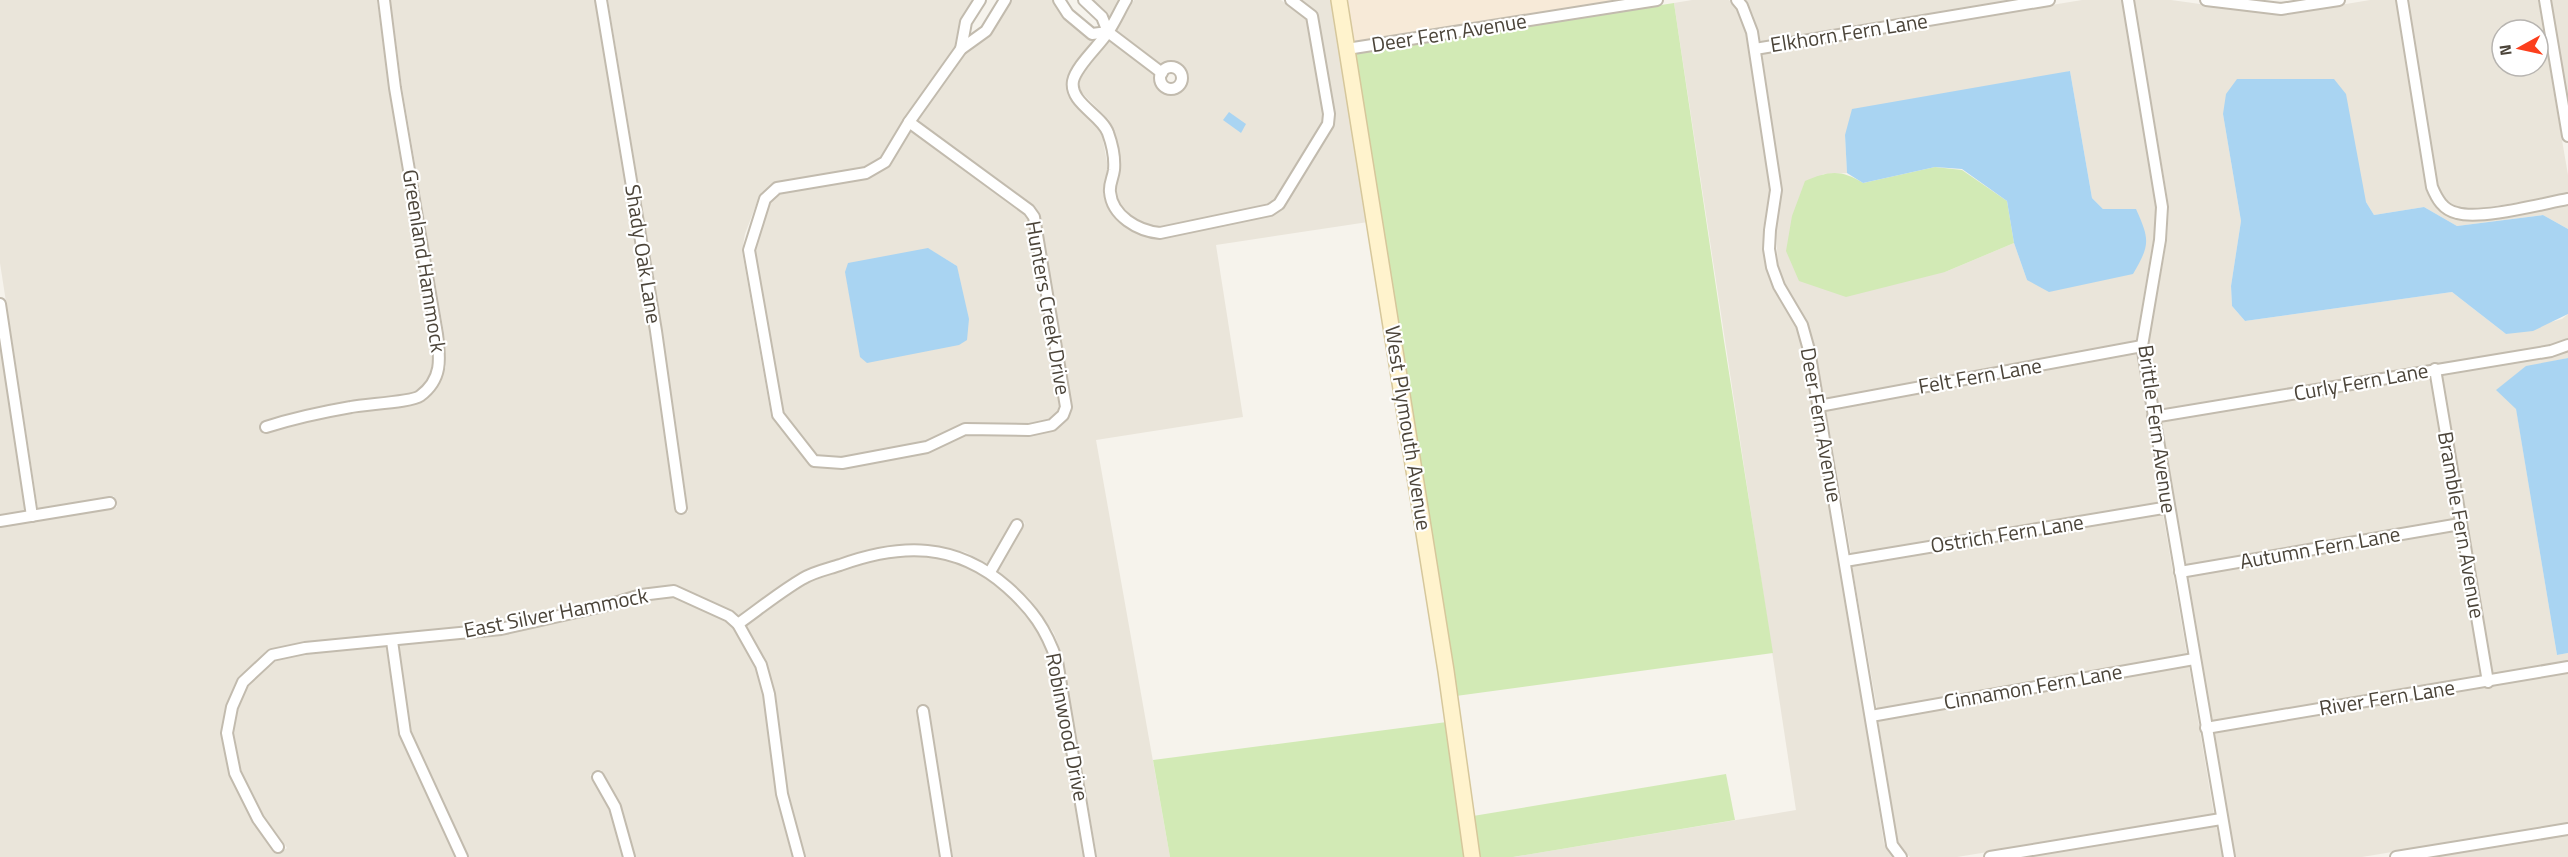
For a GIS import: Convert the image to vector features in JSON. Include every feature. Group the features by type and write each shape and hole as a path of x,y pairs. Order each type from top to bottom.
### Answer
{"street":[{"name":"Greenland Hammock","path":"266,427 294,418 353,406 418,398 430,386 441,365 395,88 384,0"},
{"name":"Shady Oak Lane","path":"602,0 656,331 681,508"},
{"name":"Hunters Creek Drive","path":"961,49 966,22 980,0 999,12"},
{"name":"Hunters Creek Drive","path":"909,122 1029,210 1034,217 1066,407 1058,421 1029,430 965,429 927,447 842,463 814,461 778,415 749,250 751,236 765,199 777,188 866,173 885,162 909,122 961,49 986,31 1005,0"},
{"path":"1108,32 1092,34 1068,14 1062,4 1082,0 1102,17 1108,32 1162,73"},
{"path":"1126,0 1108,32 1076,74 1073,88 1079,99 1104,124 1108,133 1114,159 1109,184 1114,206 1130,222 1150,232 1160,233 1270,210 1279,204 1328,124 1329,114 1312,16 1291,0"},
{"name":"West Plymouth Avenue","path":"1339,0 1446,672 1472,857"},
{"name":"Deer Fern Avenue","path":"1347,49 1657,0"},
{"name":"Deer Fern Avenue","path":"1737,0 1747,17 1755,49 1776,190 1770,230 1772,267 1779,286 1802,325 1809,350 1892,845 1901,857"},
{"name":"Elkhorn Fern Lane","path":"1755,49 2049,0"},
{"name":"Brittle Fern Avenue","path":"2128,0 2162,207 2160,240 2142,346 2229,857"},
{"path":"2206,0 2281,9 2339,0"},
{"path":"2402,0 2432,187 2438,201 2455,213 2473,215 2568,199"},
{"path":"2545,0 2568,136"},
{"path":"0,304 32,516"},
{"name":"Curly Fern Lane","path":"2153,417 2552,351 2568,345"},
{"name":"Felt Fern Lane","path":"1819,406 2142,346"},
{"name":"Bramble Fern Avenue","path":"2435,369 2488,682"},
{"path":"0,521 110,503"},
{"name":"Ostrich Fern Lane","path":"1845,561 2169,507"},
{"name":"Autumn Fern Lane","path":"2180,572 2460,524"},
{"path":"990,572 1017,525"},
{"name":"Robinwood Drive","path":"738,624 803,578 872,554 923,550 964,558 990,572 1024,602 1048,636 1057,661 1090,857"},
{"name":"East Silver Hammock","path":"278,847 258,819 235,773 227,733 232,707 243,682 272,655 305,648 501,629 608,605 641,595 675,591 729,616 738,624 761,665 769,694 782,794 799,857"},
{"path":"392,640 405,733 462,857"},
{"name":"Cinnamon Fern Lane","path":"1871,716 2194,659"},
{"name":"River Fern Lane","path":"2206,728 2568,667"},
{"path":"922,711 946,857"},
{"path":"598,777 615,807 629,857"},
{"path":"1990,857 2221,819"},
{"path":"2396,857 2568,829"}],"shaded area":[{"path":"0,0 377,0 434,365 425,383 415,393 352,401 292,413 259,424 263,434 296,423 419,403 435,389 446,367 444,333 402,87 390,0 595,0 650,332 676,514 688,512 662,330 608,0 972,0 960,21 954,49 901,123 881,158 864,168 772,184 759,197 745,234 742,251 771,416 809,465 843,469 928,452 966,435 1031,435 1053,430 1063,424 1069,416 1071,406 1039,214 1033,205 917,120 964,55 991,33 1011,0 1053,0 1063,18 1087,38 1095,39 1070,72 1067,90 1074,102 1099,127 1102,135 1108,168 1103,193 1109,210 1127,227 1147,237 1159,239 1272,215 1285,206 1334,126 1335,113 1318,15 1302,0 1333,0 1368,222 1216,245 1243,417 1096,440 1170,857 1097,857 1063,659 1054,633 1030,599 998,571 1025,523 1015,518 988,564 965,552 925,545 869,549 799,574 739,617 732,611 677,586 641,589 606,600 500,623 305,642 271,650 238,678 226,706 221,732 229,774 253,821 277,854 287,848 264,816 241,771 233,733 238,708 248,685 275,660 306,653 386,646 400,735 455,857 0,857 0,527 117,507 114,496 38,509 0,263"},
{"path":"1092,0 1120,0 1109,18"},
{"path":"1134,0 1281,0 1306,19 1323,115 1322,123 1275,200 1268,205 1160,228 1152,227 1134,218 1119,204 1116,185 1120,159 1114,130 1109,120 1081,92 1079,83 1082,76 1109,40 1171,86 1179,78 1116,30"},
{"path":"1346,0 1622,0 1352,42"},
{"path":"1692,0 1729,0 1737,8 1746,33 1770,191 1763,230 1766,268 1774,289 1796,327 1803,352 1865,717 1884,844 1893,857 1513,857 1796,810 1674,3"},
{"path":"1745,0 2015,0 1760,42 1753,15"},
{"path":"2082,0 2122,0 2154,188 2156,224 2136,342 1824,399 1808,324 1785,284 1778,266 1776,230 1782,189 1762,53","holes":["2070,71 2092,198 2103,209 2027,280 2014,243 1945,272 1822,174 1847,173 1845,135"]},
{"path":"2134,0 2171,0 2280,15 2370,0 2396,0 2426,188 2433,204 2452,218 2471,221 2568,205 2568,229 2543,215 2457,226 2424,207 2374,215 2366,202 2223,114 2241,221 2231,286 2232,306 2245,321 2452,292 2506,334 2562,319 2568,314 2568,339 2550,345 2159,410 2148,346 2167,240 2169,207"},
{"path":"2408,0 2538,0 2541,18 2490,18 2490,78 2550,78 2550,70 2568,175 2568,194 2472,210 2458,208 2443,197 2438,186"},
{"path":"2551,0 2568,0 2568,101"},
{"path":"911,130 1024,213 1028,219 1059,406 1057,413 1049,420 1029,424 965,424 925,441 842,458 817,456 784,412 755,250 757,237 770,202 780,193 870,178 891,165","holes":["929,249 957,266 914,252"]},
{"path":"0,345 25,512 0,515"},
{"path":"2568,351 2568,358 2526,367 2516,408 2557,655 2568,653 2568,662 2493,675 2442,374 2552,356"},
{"path":"2136,353 2162,503 1851,554 1826,410"},
{"path":"2430,376 2454,519 2185,566 2160,421"},
{"path":"2163,514 2187,655 1877,709 1852,565"},
{"path":"2455,530 2481,677 2211,721 2186,576"},
{"path":"922,556 961,563 986,577 1019,606 1043,638 1051,662 1084,857 953,857 927,705 916,708 940,857 805,857 788,792 775,693 766,663 746,626 806,583 873,559"},
{"path":"673,597 726,620 733,627 755,667 763,695 776,795 792,857 635,857 621,806 601,770 590,775 610,809 623,857 469,857 411,732 399,645 502,634 609,611 642,600"},
{"path":"2189,666 2214,815 1957,857 1910,857 1903,851 1898,843 1878,720"},
{"path":"2568,673 2568,823 2362,857 2236,857 2213,732"},
{"path":"2216,825 2223,857 2023,857"},
{"path":"2568,834 2568,857 2429,857"}],"green space":[{"path":"1674,3 1773,653 1456,696 1354,53"},
{"path":"1935,167 1962,170 2007,201 2014,243 1945,272 1846,297 1799,281 1786,251 1792,216 1805,181 1834,173 1848,175 1863,183"},
{"path":"1447,722 1466,857 1170,857 1153,760"},
{"path":"1726,774 1735,820 1513,857 1479,857 1473,816"}],"water":[{"path":"2070,71 2092,198 2103,209 2136,209 2144,228 2145,249 2133,274 2049,292 2027,280 2014,243 2007,201 1962,169 1935,167 1863,183 1847,173 1845,135 1852,109"},
{"path":"2237,79 2334,79 2346,94 2366,202 2374,215 2424,207 2457,226 2543,215 2568,229 2568,314 2533,331 2506,334 2452,292 2245,321 2232,306 2231,286 2241,221 2223,114 2226,94"},
{"path":"1229,112 1246,124 1241,133 1223,120"},
{"path":"928,248 957,266 969,319 967,340 959,345 867,363 860,357 845,272 848,263"},
{"path":"2568,358 2568,653 2557,655 2516,409 2496,390 2526,366"}]}
